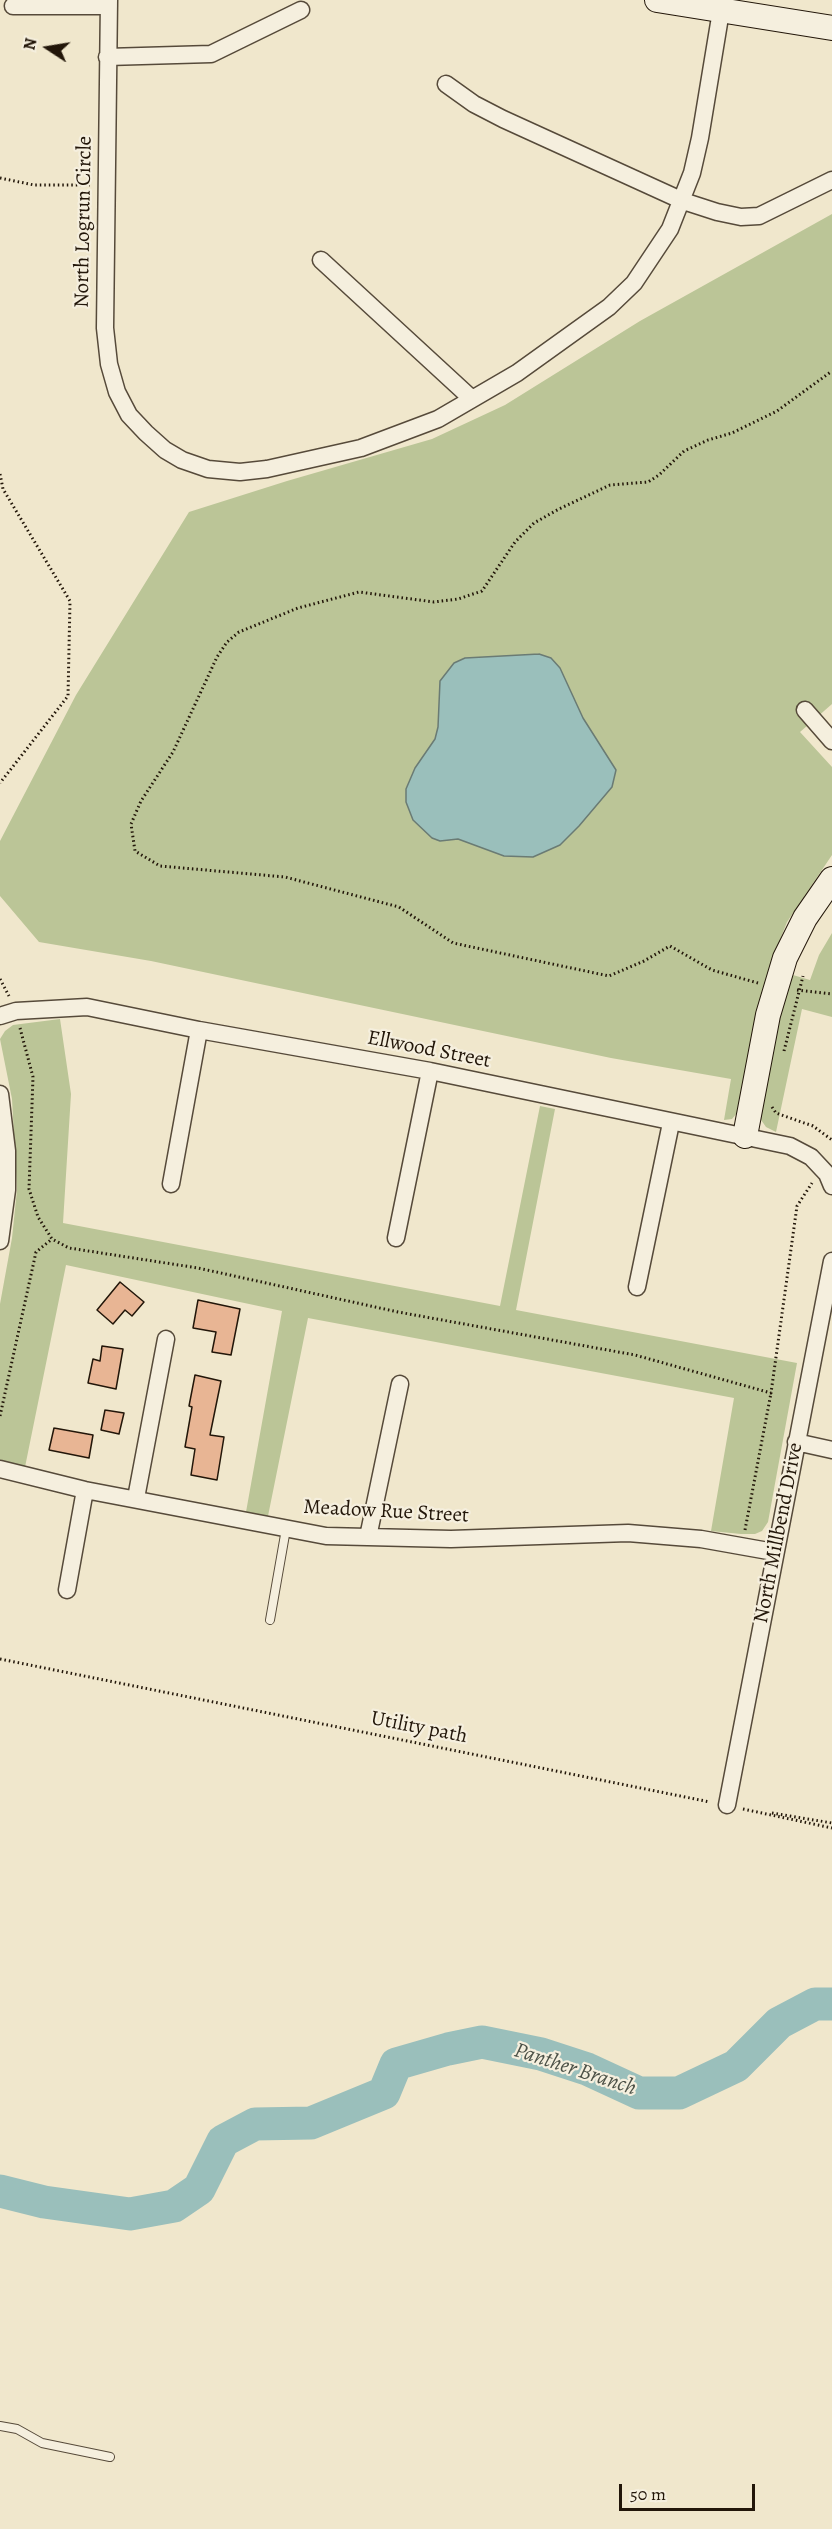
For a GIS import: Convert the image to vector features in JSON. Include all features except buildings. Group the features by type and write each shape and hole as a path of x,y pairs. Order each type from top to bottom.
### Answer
{"street":[{"path":"657,0 832,28"},
{"path":"14,6 109,3"},
{"name":"North Logrun Circle","path":"109,3 105,328 109,364 117,392 129,415 146,433 182,460 208,469 240,472 361,448 438,419 517,373 609,307 634,284 670,229 683,201 700,138 720,11"},
{"path":"107,57 211,54 301,10"},
{"path":"446,84 474,104 503,119 683,201 717,212 741,217 759,216 832,180"},
{"path":"321,260 472,399"},
{"path":"805,710 832,741"},
{"path":"745,1136 775,988 784,958 800,928 832,879"},
{"name":"Ellwood Street","path":"8,1014 87,1007 199,1030 430,1071 790,1146 811,1157 829,1180"},
{"path":"171,1184 199,1030"},
{"path":"396,1238 430,1071"},
{"path":"0,1094 8,1151 0,1241"},
{"path":"637,1287 671,1123"},
{"name":"North Millbend Drive","path":"727,1805 832,1261"},
{"path":"136,1498 166,1340"},
{"path":"368,1538 400,1384"},
{"path":"796,1442 832,1450"},
{"name":"Meadow Rue Street","path":"0,1469 85,1490 326,1536 451,1539 628,1533 701,1539 774,1552"},
{"path":"67,1590 85,1490"}],"lane":[{"path":"270,1620 286,1529"},
{"path":"0,2426 17,2429 42,2443 110,2457"}],"path":[{"path":"0,178 34,185 107,185"},
{"path":"832,370 777,411 732,433 708,440 684,451 659,475 648,482 610,486 534,523 515,542 482,591 458,599 434,602 359,592 298,608 239,632 227,642 217,657 173,752 141,801 130,824 135,850 160,866 285,877 399,907 453,943 609,976 644,961 670,946 712,970 775,988 832,994"},
{"path":"0,474 3,489 70,601 69,696 0,783"},
{"path":"782,1062 804,972"},
{"path":"0,979 8,1014 33,1077 29,1189 38,1217 52,1239 69,1248 198,1268 398,1312 635,1355 771,1394"},
{"path":"771,1104 776,1113 813,1126 832,1140"},
{"path":"742,1545 771,1394 796,1206 811,1184 829,1180"},
{"path":"0,1416 36,1252 52,1239"},
{"name":"Utility path","path":"0,1659 832,1828"},
{"path":"727,1805 832,1823"}],"green space":[{"path":"832,214 832,704 800,732 832,767 832,855 787,922 769,968 810,980 819,955 832,933 832,1017 802,1009 776,1132 766,1127 759,1117 737,1113 732,1119 724,1120 731,1079 611,1058 151,961 39,942 0,896 0,841 76,695 189,512 432,439 505,405 640,321"},
{"path":"60,1019 71,1094 63,1223 500,1306 540,1106 555,1109 516,1310 797,1363 768,1522 762,1531 755,1534 741,1534 711,1531 734,1398 308,1318 268,1516 246,1512 282,1311 66,1265 25,1467 0,1462 0,1304 12,1238 17,1190 12,1099 0,1039 13,1025"}],"water":[{"path":"539,654 551,658 560,668 583,718 616,770 612,787 560,845 533,857 504,856 458,839 440,841 432,838 413,820 406,802 406,789 415,768 435,739 438,727 440,681 454,663 465,658"}],"waterway":[{"name":"Panther Branch","path":"0,2191 44,2202 130,2214 174,2206 199,2189 223,2141 255,2124 311,2123 384,2093 396,2064 482,2042 541,2054 587,2069 639,2093 679,2093 736,2066 779,2023 815,2004 832,2004"}]}
